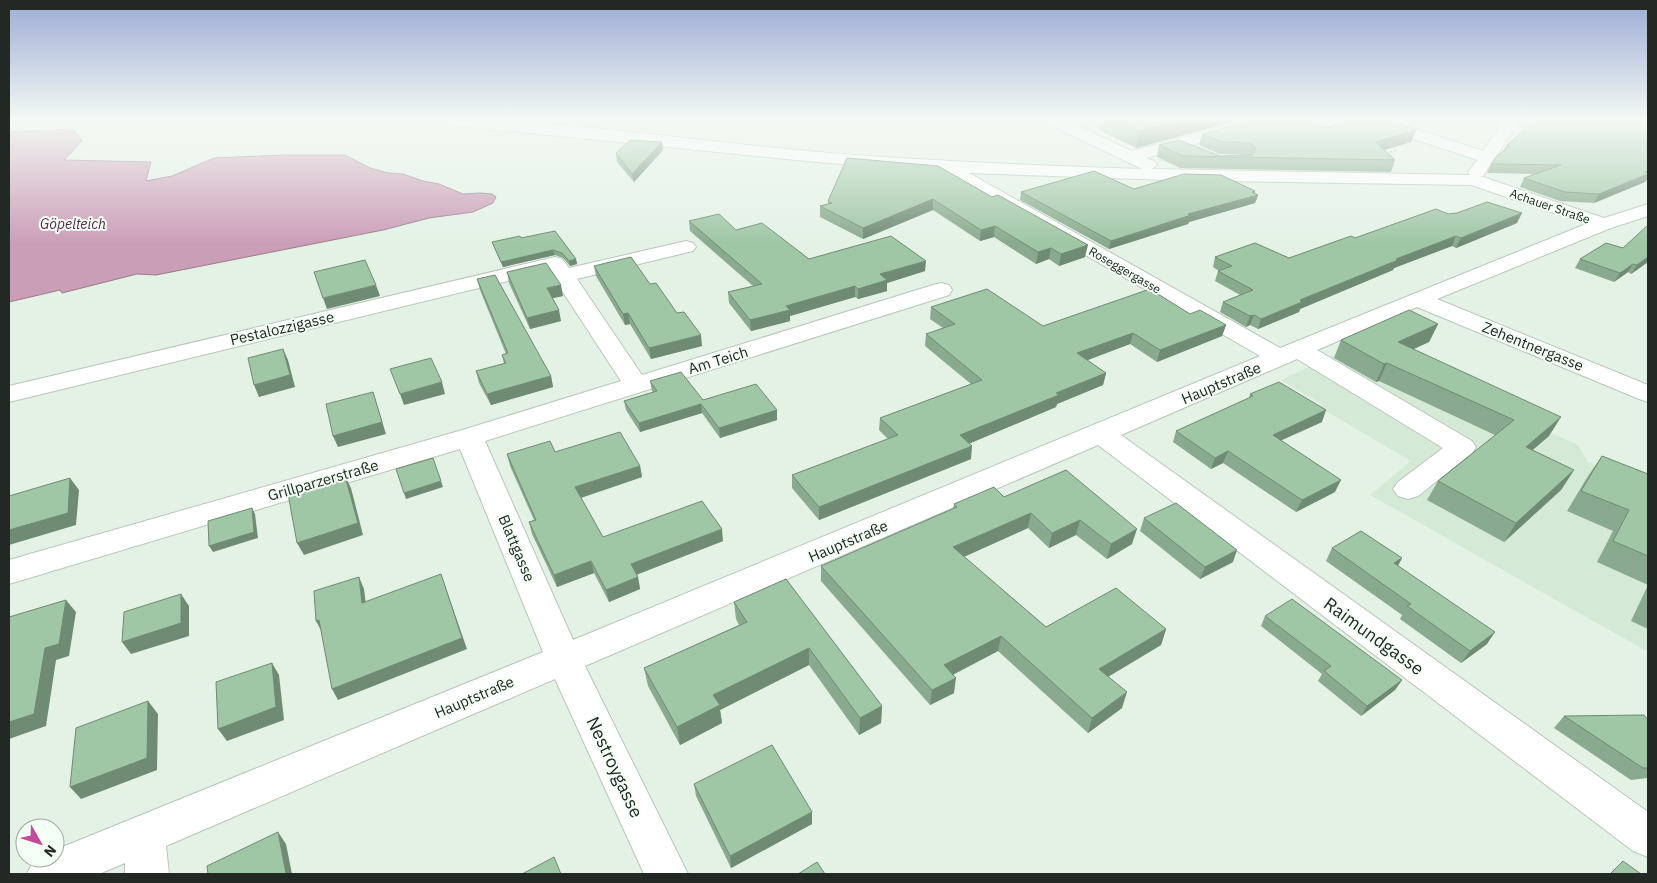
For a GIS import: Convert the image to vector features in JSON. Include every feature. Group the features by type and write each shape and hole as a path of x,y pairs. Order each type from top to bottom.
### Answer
{"street":[{"name":"Achauer Straße","path":"872,161 945,167 1169,175 1473,180 1604,224"},
{"path":"1141,161 1169,175"},
{"path":"1235,161 1393,163"},
{"path":"1473,180 1484,161"},
{"name":"Roseggergasse","path":"945,167 1462,447 1408,489"},
{"name":"Hauptstraße","path":"49,874 145,855 564,659 1101,434 1417,299 1604,224 1648,210"},
{"name":"Pestalozzigasse","path":"9,394 559,269 686,247"},
{"path":"559,269 636,385"},
{"name":"Am Teich","path":"636,385 941,290"},
{"name":"Zehentnergasse","path":"1417,299 1648,394"},
{"name":"Grillparzerstraße","path":"9,572 469,437 636,385"},
{"name":"Raimundgasse","path":"1101,434 1648,837"},
{"name":"Blattgasse","path":"469,437 564,659"},
{"name":"Nestroygasse","path":"564,659 666,874"}],"shaded area":[{"path":"1357,344 1578,445 1588,462 1648,486 1648,652 1370,495 1411,461 1319,407 1323,405 1281,380"}],"water":[{"name":"Göpelteich","path":"9,161 151,162 146,181 172,176 207,161 357,161 370,168 388,173 403,174 439,184 463,194 492,194 496,197 493,203 473,212 429,218 383,230 156,275 137,274 62,293 60,290 9,302"}],"building":[{"path":"622,161 644,161 632,174"},
{"path":"846,161 883,161 938,166 992,197 998,195 1088,245 1061,254 1051,248 1038,252 995,226 981,230 933,199 863,228 820,206 832,203 828,201"},
{"path":"1493,161 1648,161 1648,171 1645,172 1648,174 1599,194 1565,192 1524,178 1561,165 1491,164"},
{"path":"1094,171 1134,189 1184,174 1221,175 1255,191 1252,192 1258,195 1188,214 1191,215 1111,241 1021,192"},
{"path":"1487,202 1522,213 1461,238 1456,236 1396,259 1398,260 1300,300 1302,302 1261,319 1254,315 1250,316 1223,302 1253,290 1218,271 1232,266 1215,257 1255,243 1289,258 1351,236 1355,238 1436,209 1448,214 1457,213"},
{"path":"719,214 736,230 762,223 809,259 891,236 926,261 880,274 887,280 858,289 855,286 786,306 790,310 750,320 728,292 762,284 689,221"},
{"path":"1648,225 1648,257 1637,265 1633,264 1620,273 1580,259 1606,243 1623,248"},
{"path":"555,231 576,259 569,261 562,253 553,250 501,262 492,242 520,236 521,238"},
{"path":"631,257 650,284 656,283 677,313 684,312 701,335 649,348 628,313 623,314 594,266"},
{"path":"365,260 376,285 323,298 314,272"},
{"path":"546,263 561,285 547,288 559,310 527,318 507,272"},
{"path":"495,275 551,376 487,394 476,371 506,363 502,355 508,353 477,279"},
{"path":"987,289 1043,326 1150,289 1190,314 1200,310 1226,325 1160,350 1133,333 1077,353 1106,373 1056,393 1059,395 960,435 972,446 819,507 792,475 898,435 880,418 982,380 926,334 955,324 931,307"},
{"path":"1409,310 1438,324 1398,342 1561,417 1526,447 1574,470 1516,523 1438,481 1514,420 1387,363 1384,364 1341,340"},
{"path":"283,349 290,375 254,385 248,358"},
{"path":"431,358 442,382 400,394 390,369"},
{"path":"681,372 703,400 756,384 777,410 719,428 701,404 639,423 624,401 657,391 650,381"},
{"path":"1279,382 1326,410 1273,435 1341,480 1302,500 1228,451 1215,458 1176,431 1253,396 1250,394"},
{"path":"373,392 382,422 333,436 326,404"},
{"path":"620,432 640,466 575,487 603,537 702,501 722,529 631,564 638,577 606,590 591,561 554,575 529,522 536,520 507,454 550,441 555,452"},
{"path":"1602,456 1648,474 1648,556 1613,541 1629,510 1581,491"},
{"path":"433,458 441,481 404,493 396,469"},
{"path":"1066,470 1137,529 1111,544 1080,520 1052,533 1031,513 953,547 1046,627 1116,588 1166,629 1099,669 1127,692 1092,718 1001,636 944,665 956,678 932,690 821,566 957,507 954,504 994,487 1004,497"},
{"path":"345,476 358,523 297,543 288,494"},
{"path":"70,478 68,513 9,530 9,496"},
{"path":"1176,503 1237,550 1205,567 1144,518"},
{"path":"252,508 254,532 209,546 208,521"},
{"path":"1361,531 1402,558 1394,563 1495,632 1470,651 1407,606 1411,604 1332,548"},
{"path":"441,574 462,638 332,689 319,620 316,621 314,591 359,577 362,603"},
{"path":"786,579 882,706 860,718 809,648 713,695 720,705 677,727 644,668 747,622 734,602"},
{"path":"181,594 181,623 122,642 124,612"},
{"path":"1292,599 1402,680 1367,706 1324,671 1331,666 1265,616"},
{"path":"66,600 59,644 45,648 34,714 9,722 9,617"},
{"path":"272,663 276,707 218,729 216,682"},
{"path":"148,701 147,758 70,787 76,728"},
{"path":"1644,715 1648,720 1648,768 1643,768 1564,716"},
{"path":"772,745 812,812 730,856 694,784"},
{"path":"278,832 286,874 208,874 207,866"},
{"path":"554,857 561,874 522,874"},
{"path":"1623,861 1641,874 1610,874"},
{"path":"817,862 825,874 798,874"}]}
